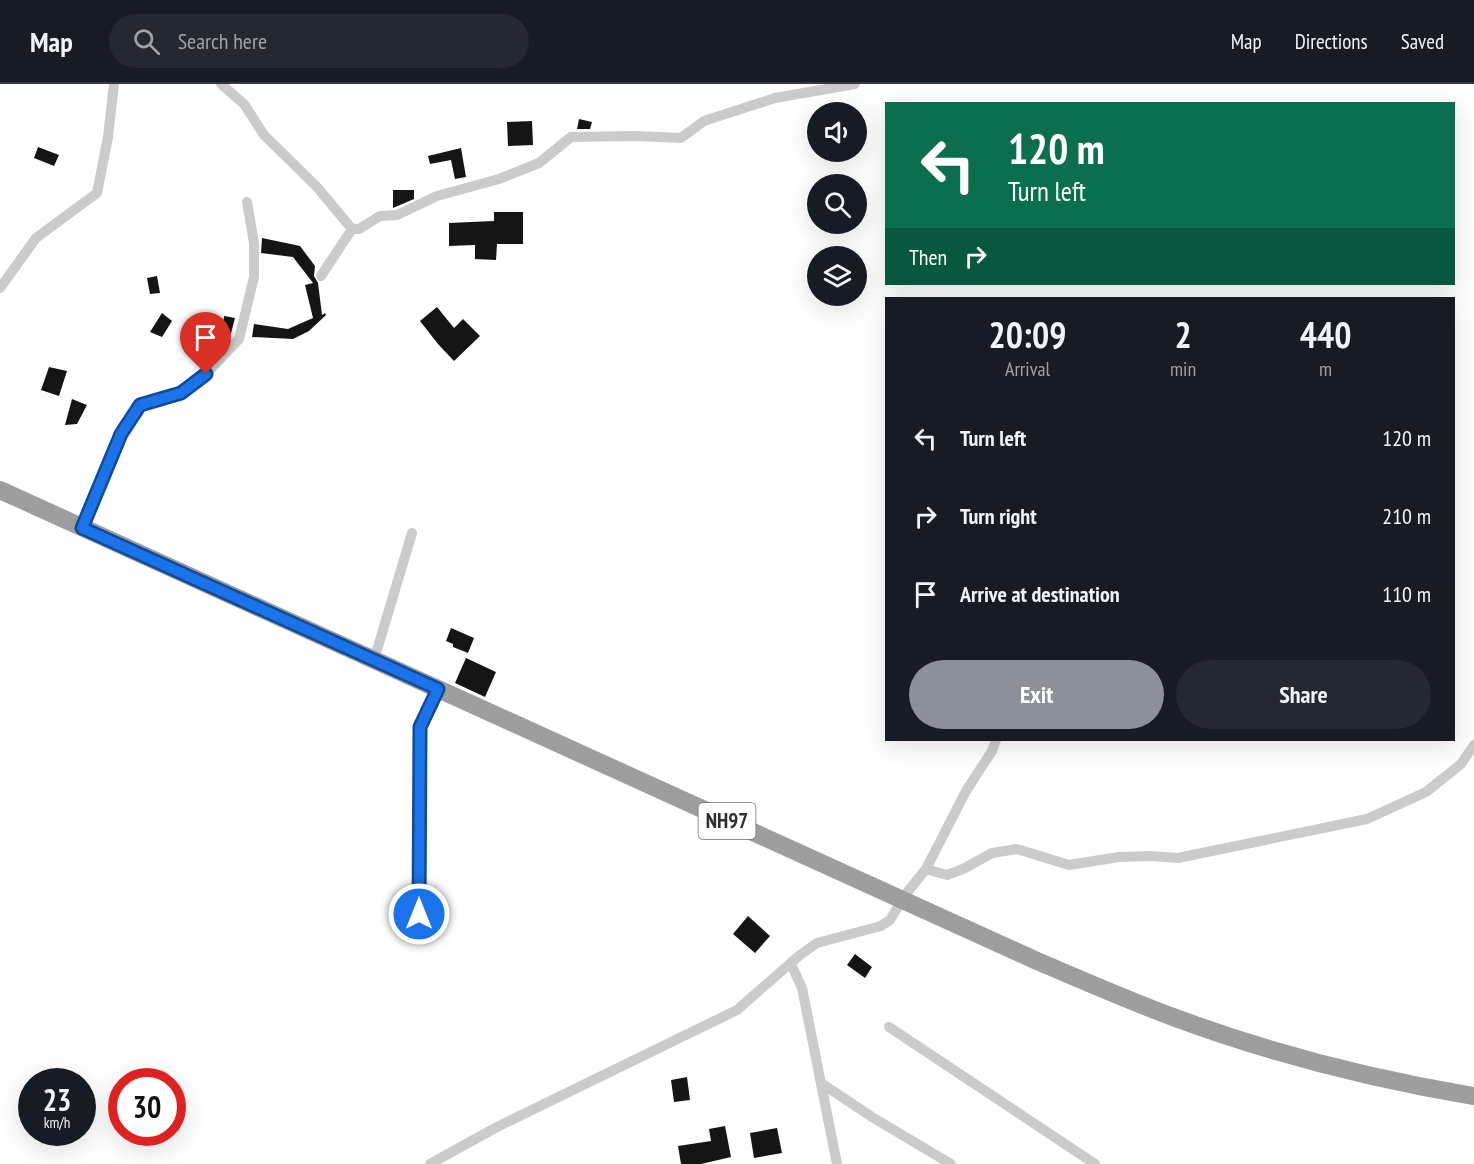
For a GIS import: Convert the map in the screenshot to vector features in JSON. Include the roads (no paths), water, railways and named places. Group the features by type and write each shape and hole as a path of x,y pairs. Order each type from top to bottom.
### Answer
{"highway":[{"name":"NH97","path":"0,490 903,897 1037,961 1173,1017 1321,1064 1384,1080 1474,1096"}],"street":[{"path":"0,288 15,264 36,238 98,193 114,84"},
{"path":"221,84 244,104 264,135 318,187 352,229"},
{"path":"352,229 359,229 380,216 397,215 436,196 499,179 539,163 572,137 681,138 704,121 775,98 855,84"},
{"path":"82,528 121,434 140,405 181,393 206,374 239,339 254,277 254,243 247,202"},
{"path":"321,276 352,229"},
{"path":"374,660 412,533"},
{"path":"419,914 420,727 438,689"},
{"path":"430,1164 497,1127 728,1015 747,1002 817,943 881,926 890,920 903,897 926,869 966,791 992,751 996,741"},
{"path":"926,869 947,875 992,854 1017,849 1069,865 1119,857 1178,858 1367,819 1426,792 1461,764 1474,745"},
{"path":"791,964 802,988 837,1164"},
{"path":"889,1027 1095,1164"},
{"path":"821,1083 872,1117 951,1164"}]}
